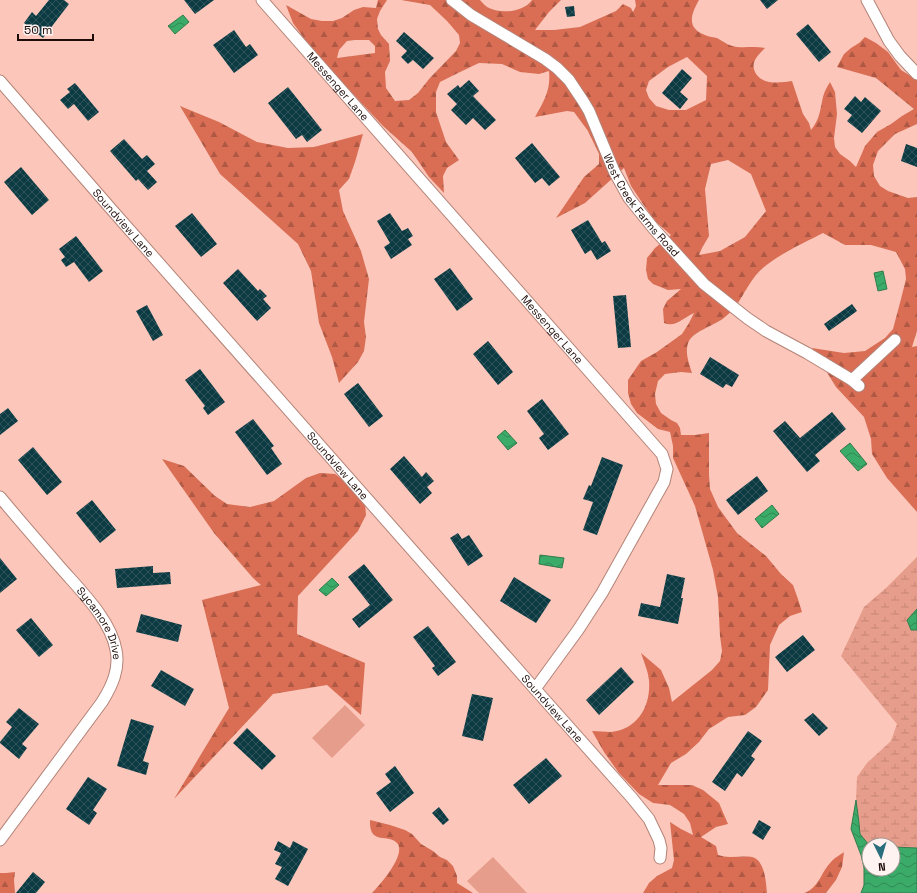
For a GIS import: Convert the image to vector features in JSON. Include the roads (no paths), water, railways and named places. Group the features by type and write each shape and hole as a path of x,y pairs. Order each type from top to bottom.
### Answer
{"street":[{"name":"Messenger Lane","path":"262,0 662,454 667,469 664,482 602,593 578,630 535,690"},
{"name":"West Creek Farms Road","path":"452,0 471,15 545,59 569,80 589,111 614,172 629,198 654,229 704,284 747,318 856,383 895,340"},
{"path":"867,0 889,41 900,56 917,74"},
{"name":"Soundview Lane","path":"0,81 535,690 632,798 649,819 659,840 661,848 660,858"},
{"name":"Sycamore Drive","path":"0,497 96,609 111,632 116,650 117,663 114,678 109,691 102,702 0,840"}],"water":[{"path":"183,15 189,22 175,34 168,26"},
{"path":"883,271 887,289 878,291 874,273"},
{"path":"505,430 517,443 508,450 497,437"},
{"path":"850,443 867,464 858,471 840,451"},
{"path":"772,505 779,514 762,528 755,519"},
{"path":"540,555 564,558 562,568 539,564"},
{"path":"332,578 339,585 326,596 319,590"},
{"path":"917,609 917,630 911,630 907,620"},
{"path":"856,800 860,834 862,837 861,837 861,855 851,829"},
{"path":"901,847 917,848 917,893 861,893 864,885 864,877 901,877"}]}
